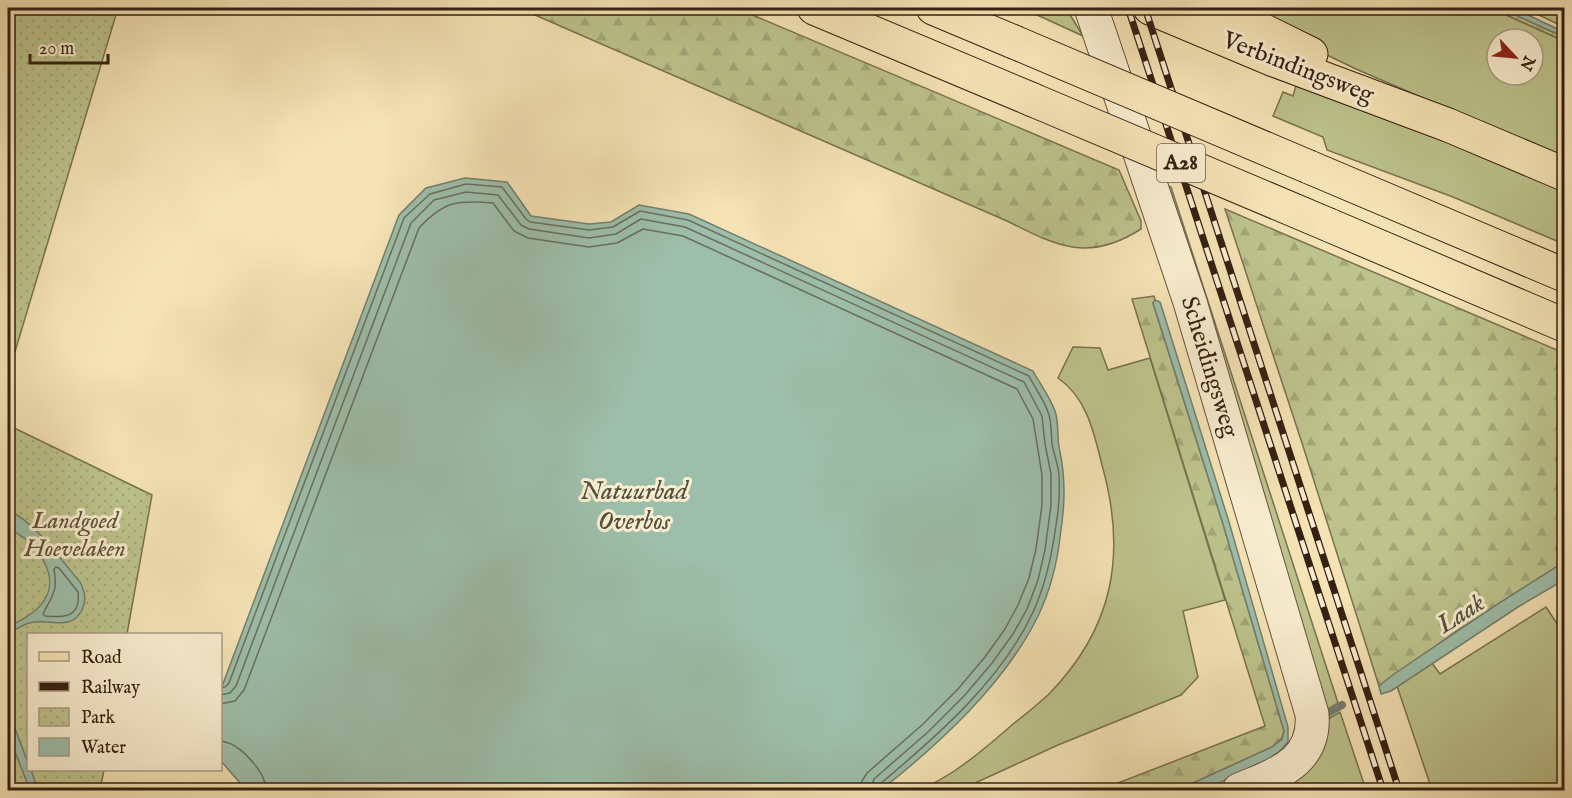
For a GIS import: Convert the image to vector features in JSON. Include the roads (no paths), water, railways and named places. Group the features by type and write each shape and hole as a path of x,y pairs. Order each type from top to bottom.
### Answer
{"main road":[{"name":"A28","path":"814,8 1564,325"},
{"name":"A28","path":"933,8 1564,275"},
{"name":"Verbindingsweg","path":"1150,8 1269,45 1564,174"},
{"name":"Verbindingsweg","path":"1218,8 1269,45"}],"street":[{"name":"Scheidingsweg","path":"1090,8 1190,302 1312,714 1312,731 1307,746 1293,763 1286,770 1239,790"}],"water":[{"path":"1500,8 1513,8 1564,32 1564,37"},
{"name":"Natuurbad Overbos","path":"465,178 507,182 531,216 589,224 611,222 639,205 689,214 1033,371 1056,415 1064,481 1059,547 1046,597 1024,641 989,689 947,733 881,790 246,790 222,762 222,686 399,215 426,188"},
{"path":"1155,300 1160,302 1229,522 1288,727 1288,742 1280,751 1267,760 1204,790 1178,790 1272,747 1282,739 1284,731 1223,524 1153,303"},
{"path":"8,510 37,532 80,582 85,599 82,610 71,621 29,623 8,634 8,627 28,616 42,604 49,589 49,578 42,557 26,540 8,529"},
{"path":"1564,562 1564,580 1518,607 1391,691 1381,694 1379,686 1394,674"},
{"path":"8,710 27,760 27,771 31,771 38,790 30,790 8,734"}],"waterway":[{"name":"Laak","path":"1326,714 1342,705"}],"railway":[{"path":"1128,8 1383,790"},
{"path":"1145,8 1399,790"}],"park label":[{"name":"Landgoed Hoevelaken","path":"75,535"}]}
